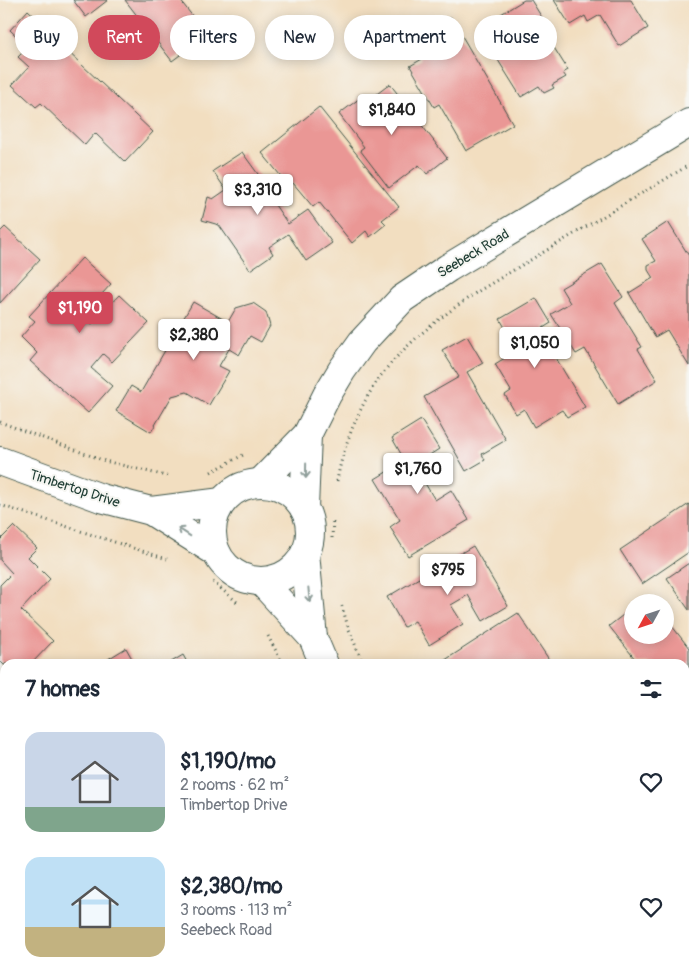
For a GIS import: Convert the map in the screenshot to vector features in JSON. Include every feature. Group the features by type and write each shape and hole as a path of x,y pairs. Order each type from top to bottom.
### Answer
{"street":[{"name":"Seebeck Road","path":"261,482 307,435 327,394 347,363 362,342 402,299 448,268 689,123"},
{"name":"Seebeck Road","path":"304,508 307,435"},
{"name":"Timbertop Drive","path":"0,462 101,498 152,511 216,552"},
{"path":"261,482 281,486 295,496 304,508 310,522 311,537 306,553 298,565 288,574 262,582 248,580 234,574 224,565 216,552 212,538 216,511 222,502 237,488 261,482"},
{"name":"Timbertop Drive","path":"152,511 222,502"},
{"path":"306,553 313,638 322,659"},
{"path":"262,582 313,638"}],"path":[{"path":"337,484 343,454 362,410 386,369 415,340 444,315 478,292 689,166"},
{"path":"0,422 105,461 175,479"},
{"path":"207,474 248,453"},
{"path":"0,505 173,560"},
{"path":"332,540 333,512"},
{"path":"211,581 242,606"},
{"path":"340,601 361,659"},
{"path":"264,630 280,659"}],"building":[{"path":"73,0 108,0 88,15 86,17"},
{"path":"125,0 180,0 192,15 170,15 170,58 160,45 160,15 137,15"},
{"path":"524,0 531,0 540,15 499,15"},
{"path":"554,0 631,0 648,28 619,46 600,15 588,22 585,16 570,25"},
{"path":"28,10 33,15 24,15"},
{"path":"15,24 15,35 10,30"},
{"path":"464,39 474,60 476,60 513,124 466,151 439,104 434,107 410,66 420,60 464,60"},
{"path":"557,52 568,70 563,73 566,77 552,85 554,88 544,93 539,86 521,97 498,60 557,60"},
{"path":"21,60 77,60 153,132 125,162 95,133 85,145 41,103 36,107 12,85 29,67"},
{"path":"390,84 447,158 427,174 419,165 389,188 360,150 364,147 339,114 364,95 369,100"},
{"path":"319,107 399,207 382,220 386,224 370,237 366,231 352,243 319,202 313,207 293,183 289,186 262,153"},
{"path":"242,152 263,181 260,183 288,224 308,210 332,243 306,261 288,234 269,247 273,254 250,270 219,225 202,220 208,197 213,199 226,190 213,171"},
{"path":"668,222 689,256 689,366 667,330 655,337 629,293 653,278 648,270 648,265 656,261 642,239"},
{"path":"5,227 40,259 0,303 0,232"},
{"path":"82,258 111,284 83,315 92,324 119,295 149,323 112,362 103,354 91,368 112,386 88,413 30,361 37,353 21,337 35,321 29,316"},
{"path":"602,264 623,297 615,303 642,347 638,349 657,380 618,404 585,349 576,354 551,314 570,303 561,288"},
{"path":"536,298 551,323 543,328 547,334 543,336 585,407 567,417 562,410 534,427 524,409 516,414 505,395 511,391 495,364 518,350 500,319"},
{"path":"193,302 228,322 236,308 253,303 266,312 270,326 261,342 250,336 239,355 229,349 219,366 229,371 209,405 187,392 172,396 151,432 116,411 131,386 141,392"},
{"path":"467,336 483,363 467,372 506,440 482,454 485,460 466,471 424,397 459,377 442,350"},
{"path":"421,420 439,449 414,465 435,500 451,490 469,520 408,556 390,527 400,520 375,479 405,461 392,438"},
{"path":"689,504 689,552 642,584 620,550"},
{"path":"14,526 37,548 28,557 50,579 21,610 53,641 36,659 0,659 0,585 12,573 0,560 0,540"},
{"path":"473,546 508,606 483,621 468,595 451,605 463,624 429,645 415,621 404,627 387,597"},
{"path":"689,563 689,610 667,578"},
{"path":"518,613 549,659 447,659"},
{"path":"624,614 624,644 674,644 674,629 689,648 689,659 635,659 609,626"},
{"path":"126,648 132,659 108,659"},
{"path":"183,655 185,659 176,659"}]}
